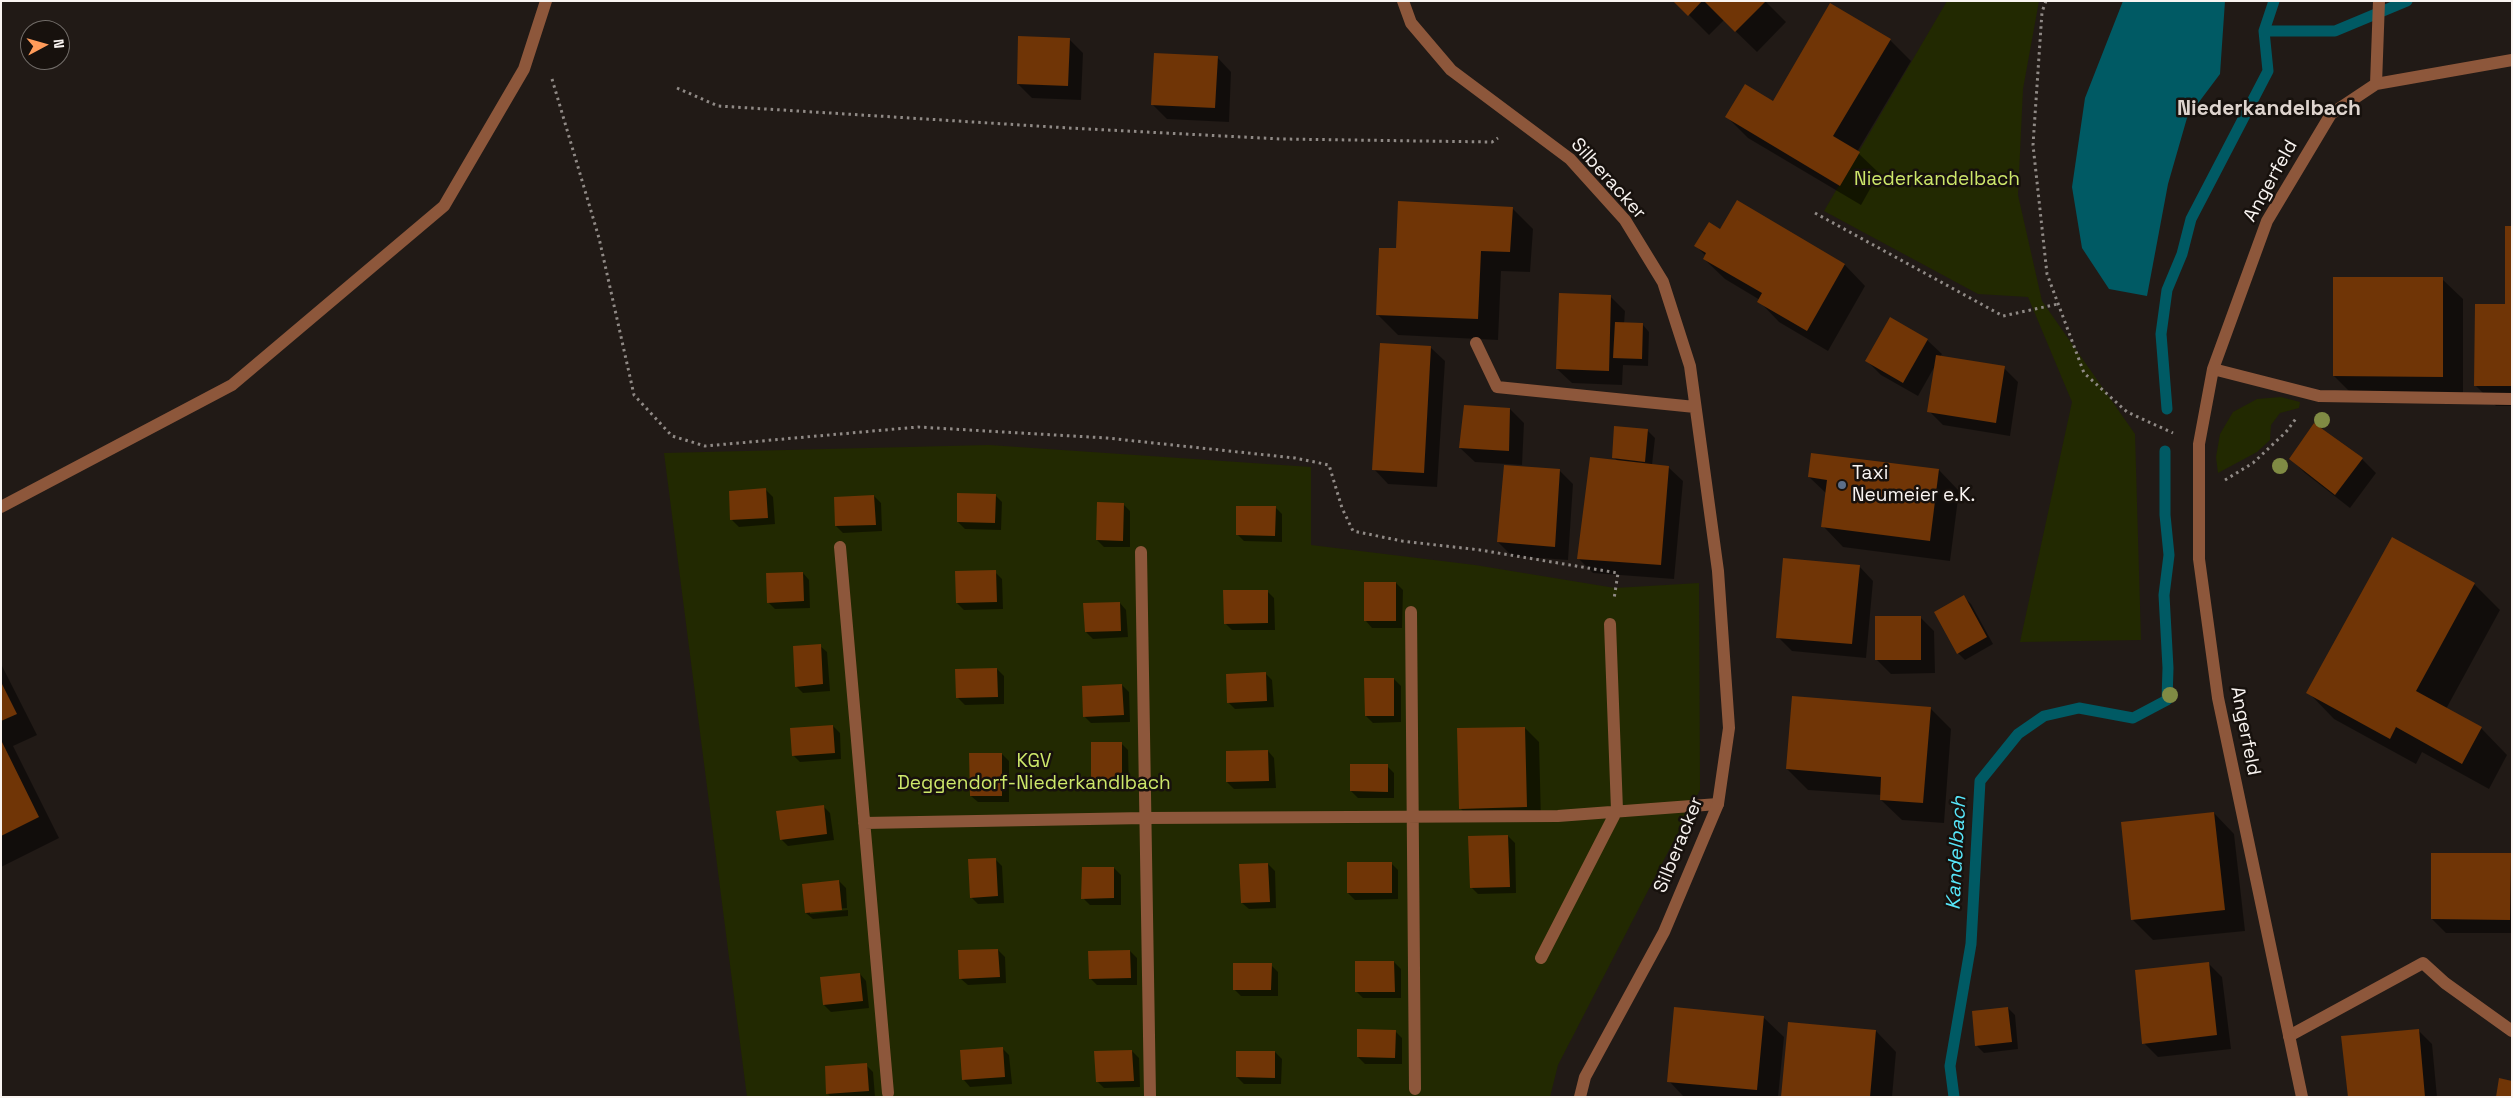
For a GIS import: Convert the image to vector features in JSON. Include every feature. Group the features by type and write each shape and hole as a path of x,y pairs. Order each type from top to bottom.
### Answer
{"street":[{"path":"1,507 232,385 444,206 524,69 546,1"},
{"name":"Silberacker","path":"1403,1 1411,23 1451,70 1570,159 1625,220 1663,282 1690,366 1718,571 1730,728 1718,804 1664,932 1585,1078 1580,1097"},
{"path":"2379,1 2376,84 2512,60"},
{"name":"Angerfeld","path":"2302,1097 2218,698 2199,560 2199,444 2213,369 2267,221 2331,114 2376,84"},
{"path":"1476,343 1497,387 1695,407"},
{"path":"2213,369 2319,396 2512,399"},
{"path":"840,547 888,1093"},
{"path":"1141,552 1150,1096"},
{"path":"1411,612 1415,1089"},
{"path":"1541,958 1617,810 1610,624"},
{"path":"864,823 1145,818 1558,816 1617,810 1718,804"},
{"path":"2289,1036 2423,963 2446,983 2512,1031"}],"path":[{"path":"2046,1 2042,12 2033,145 2047,274 2084,373 2126,412 2199,444"},
{"path":"552,79 599,238 634,395 672,436 704,446 918,427 1107,438 1312,461 1329,465 1342,508 1353,531 1402,541 1480,550 1618,573 1610,624"},
{"path":"677,88 718,106 1069,128 1272,138 1492,142 1523,123"},
{"path":"1815,213 2003,316 2058,304"},
{"path":"2199,496 2253,463 2286,432 2304,409 2308,393"}],"green space":[{"name":"Niederkandelbach","path":"1947,1 2039,1 2023,89 2018,195 2042,301 2135,434 2141,640 2020,642 2072,402 2028,297 1978,294 1824,211"},
{"path":"2281,397 2300,402 2299,408 2280,413 2271,425 2270,440 2257,452 2218,473 2216,457 2220,434 2233,412 2257,399"},
{"name":"KGV Deggendorf-Niederkandlbach","path":"989,445 1311,467 1311,545 1475,565 1615,588 1699,583 1700,790 1558,1065 1550,1097 747,1097 664,453"}],"water":[{"path":"2123,1 2225,1 2220,74 2187,118 2168,184 2147,296 2109,289 2082,248 2072,187 2085,98"}],"building":[{"path":"1673,1 1702,1 1688,16"},
{"path":"1704,1 1766,1 1735,32"},
{"path":"1830,3 1891,39 1833,136 1860,152 1840,186 1725,117 1745,84 1773,101"},
{"path":"1018,36 1070,38 1068,86 1017,84"},
{"path":"1154,53 1218,56 1215,108 1151,105"},
{"path":"1737,200 1845,264 1807,331 1757,302 1762,293 1703,259 1706,253 1694,246 1709,222 1720,229"},
{"path":"1398,201 1513,207 1510,252 1481,251 1478,319 1376,315 1379,248 1396,248"},
{"path":"2505,226 2512,226 2512,386 2474,386 2475,304 2505,304"},
{"path":"2333,277 2443,277 2443,377 2333,376"},
{"path":"1559,293 1611,295 1609,371 1556,369"},
{"path":"1890,317 1928,339 1903,383 1865,361"},
{"path":"1615,322 1643,323 1642,359 1613,358"},
{"path":"1380,343 1431,346 1424,473 1372,470"},
{"path":"1936,355 2005,366 1996,423 1927,412"},
{"path":"1464,405 1510,408 1509,451 1459,448"},
{"path":"2314,423 2363,458 2335,495 2289,459"},
{"path":"1614,426 1648,429 1645,462 1612,458"},
{"path":"1811,453 1939,469 1930,541 1821,527 1827,480 1808,477"},
{"path":"1590,457 1669,466 1661,565 1577,559"},
{"path":"1504,465 1560,469 1555,547 1497,542"},
{"path":"766,488 768,518 730,520 729,491"},
{"path":"957,493 996,494 995,523 957,522"},
{"path":"874,495 876,525 835,526 834,497"},
{"path":"1097,502 1124,503 1123,541 1096,540"},
{"path":"1236,506 1276,506 1275,536 1236,535"},
{"path":"2392,537 2475,583 2416,691 2482,727 2462,764 2396,727 2390,739 2306,693"},
{"path":"1783,558 1860,565 1852,644 1776,638"},
{"path":"996,570 997,602 956,603 955,571"},
{"path":"803,572 804,601 767,603 766,573"},
{"path":"1364,582 1396,582 1396,621 1364,621"},
{"path":"1223,590 1268,590 1268,623 1224,624"},
{"path":"1964,595 1987,637 1957,654 1934,612"},
{"path":"1120,602 1121,631 1085,632 1083,603"},
{"path":"1875,616 1921,616 1921,660 1875,660"},
{"path":"821,644 823,684 795,687 793,646"},
{"path":"997,668 998,697 956,698 955,669"},
{"path":"1266,672 1267,701 1227,703 1226,674"},
{"path":"1364,678 1394,678 1394,716 1365,716"},
{"path":"1,682 17,714 1,721"},
{"path":"1122,684 1124,715 1083,717 1082,686"},
{"path":"1792,696 1931,707 1923,803 1880,800 1881,777 1786,769"},
{"path":"833,725 835,753 792,756 790,728"},
{"path":"1525,727 1527,807 1459,809 1457,728"},
{"path":"1,740 39,817 1,836"},
{"path":"1091,742 1122,742 1122,785 1091,785"},
{"path":"1268,750 1269,781 1226,782 1226,751"},
{"path":"969,753 1002,753 1002,796 970,796"},
{"path":"1350,764 1388,764 1388,792 1350,791"},
{"path":"824,805 827,834 780,840 776,811"},
{"path":"2214,812 2225,910 2131,920 2121,822"},
{"path":"1508,835 1510,887 1470,888 1468,836"},
{"path":"2431,853 2511,853 2510,920 2431,919"},
{"path":"996,858 998,896 970,898 968,859"},
{"path":"1347,862 1392,862 1392,893 1347,893"},
{"path":"1268,863 1270,902 1241,903 1239,864"},
{"path":"1082,867 1114,867 1114,898 1081,899"},
{"path":"839,880 842,910 805,913 802,884"},
{"path":"998,949 1000,977 959,979 958,950"},
{"path":"1130,950 1131,978 1089,979 1088,951"},
{"path":"1355,961 1394,961 1395,992 1355,992"},
{"path":"2209,962 2217,1035 2142,1044 2135,970"},
{"path":"1233,963 1272,963 1271,990 1233,990"},
{"path":"860,973 863,1001 823,1005 820,977"},
{"path":"1674,1007 1764,1016 1757,1090 1667,1082"},
{"path":"2008,1007 2012,1042 1975,1046 1972,1011"},
{"path":"1788,1022 1876,1030 1870,1097 1781,1097"},
{"path":"1357,1029 1396,1030 1395,1058 1357,1057"},
{"path":"2419,1029 2425,1097 2348,1097 2341,1036"},
{"path":"1003,1047 1005,1077 962,1080 960,1050"},
{"path":"1132,1050 1134,1081 1096,1082 1094,1051"},
{"path":"1236,1051 1275,1051 1275,1078 1236,1077"},
{"path":"867,1063 869,1091 826,1094 825,1066"},
{"path":"2499,1078 2512,1081 2512,1097 2496,1097"}],"waterway":[{"name":"Kandelbach","path":"2167,409 2161,334 2167,290 2182,254 2191,219 2268,71 2264,31 2274,1"},
{"path":"2264,31 2335,31 2407,1"},
{"name":"Kandelbach","path":"1954,1097 1950,1066 1971,944 1980,781 2018,734 2044,716 2079,708 2133,718 2167,700 2168,668 2164,595 2169,555 2165,515 2165,451"}],"place":[{"name":"Taxi Neumeier e.K.","path":"1842,485"}],"district":[{"name":"Niederkandelbach","path":"2269,109"}]}
